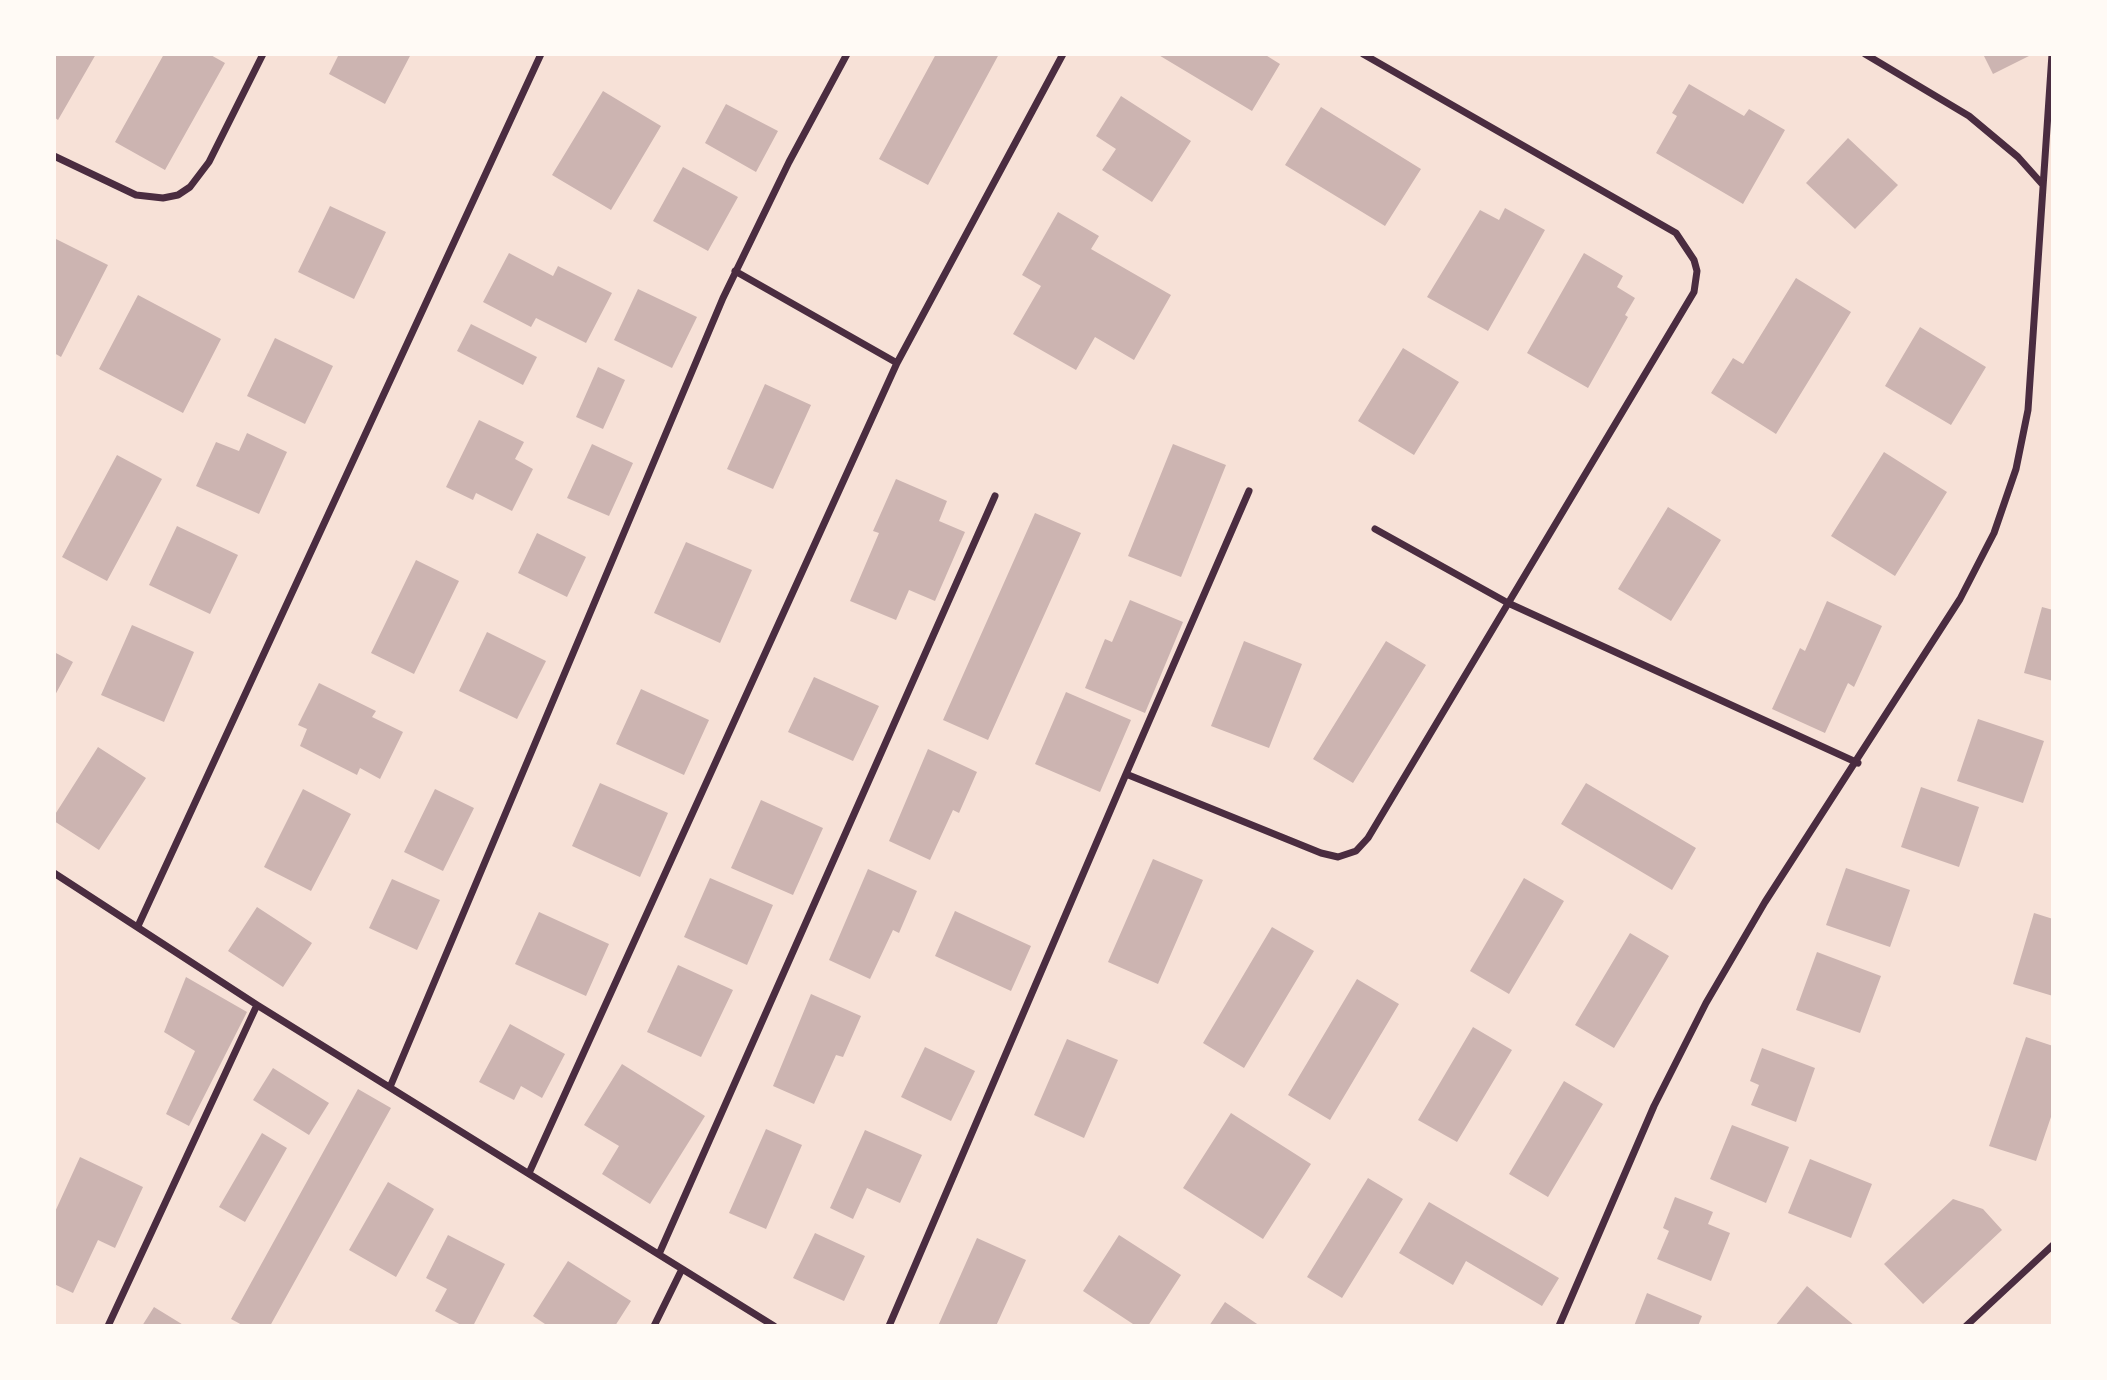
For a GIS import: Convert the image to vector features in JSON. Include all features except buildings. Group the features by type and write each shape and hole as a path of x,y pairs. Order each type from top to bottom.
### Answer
{"street":[{"path":"54,156 136,195 163,198 178,195 190,187 209,162 263,54"},
{"path":"138,926 541,54"},
{"path":"390,1087 735,271 847,54"},
{"path":"529,1173 897,363 1063,54"},
{"path":"1126,774 1321,853 1347,856 1368,838 1691,299 1696,283 1694,260 1683,239 1363,54"},
{"path":"1865,54 1969,116 2018,157 2044,186"},
{"path":"1559,1326 1642,1132 1706,1003 1765,902 1857,763 1968,585 1994,533 2007,496 2028,410 2052,54"},
{"path":"735,271 897,363"},
{"path":"890,1326 1249,491"},
{"path":"659,1254 995,496"},
{"path":"1375,528 1508,603 1857,763"},
{"path":"54,873 257,1005 774,1326"},
{"path":"108,1326 257,1005"},
{"path":"1966,1326 2053,1245"},
{"path":"654,1326 682,1269"}]}
